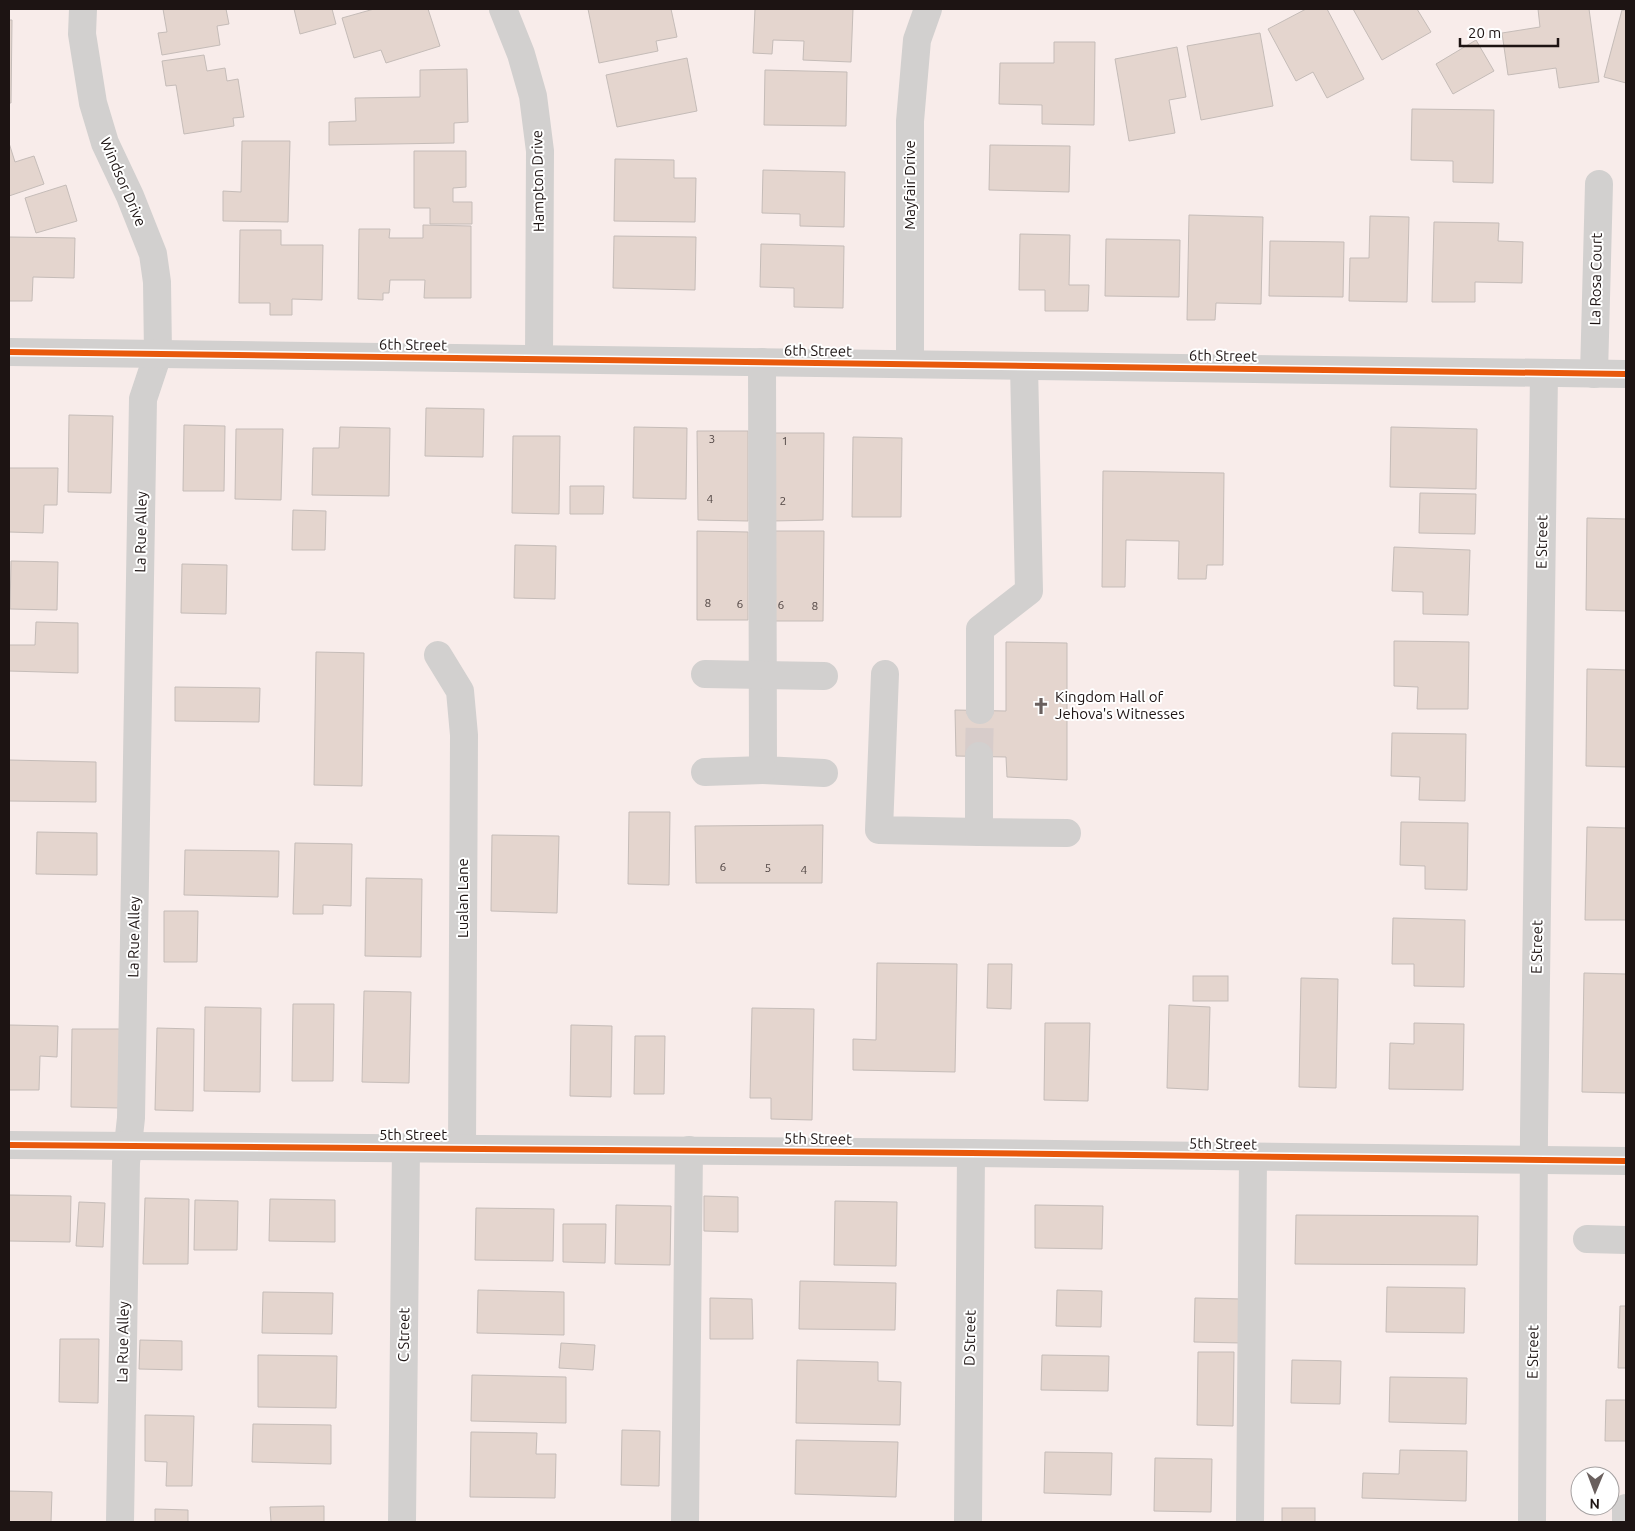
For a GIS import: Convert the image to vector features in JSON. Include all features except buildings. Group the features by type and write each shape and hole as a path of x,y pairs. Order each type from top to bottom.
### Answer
{"street":[{"name":"Windsor Drive","path":"83,9 82,34 93,103 105,143 130,196 152,254 159,307 158,354"},
{"name":"Hampton Drive","path":"503,9 521,54 533,96 540,151 538,360"},
{"name":"Mayfair Drive","path":"910,364 910,121 917,40 928,9"},
{"name":"La Rosa Court","path":"1594,374 1599,184"},
{"name":"6th Street","path":"9,352 1626,374"},
{"name":"La Rue Alley","path":"120,1522 125,1173 132,1118 143,399 158,354"},
{"path":"762,362 763,770"},
{"path":"980,710 980,629 1029,591 1024,366"},
{"name":"E Street","path":"1532,1522 1544,373"},
{"name":"Lualan Lane","path":"438,655 460,691 464,735 462,1148"},
{"path":"705,674 824,676"},
{"path":"885,674 879,830 1067,833"},
{"path":"979,832 980,756"},
{"path":"705,772 763,770 824,773"},
{"name":"5th Street","path":"9,1145 690,1150 1626,1161"},
{"name":"C Street","path":"402,1522 406,1148"},
{"path":"685,1522 690,1150"},
{"name":"D Street","path":"968,1522 971,1153"},
{"path":"1250,1522 1253,1157"},
{"path":"1588,1239 1626,1240"},
{"path":"1626,1508 1626,1522"}],"tunnel":[{"path":"979,756 980,710"}],"cycle path":[{"path":"9,352 1626,374"},
{"path":"9,1145 971,1153 1626,1161"}],"place":[{"name":"Kingdom Hall of Jehova's Witnesses","path":"1041,706"}]}
